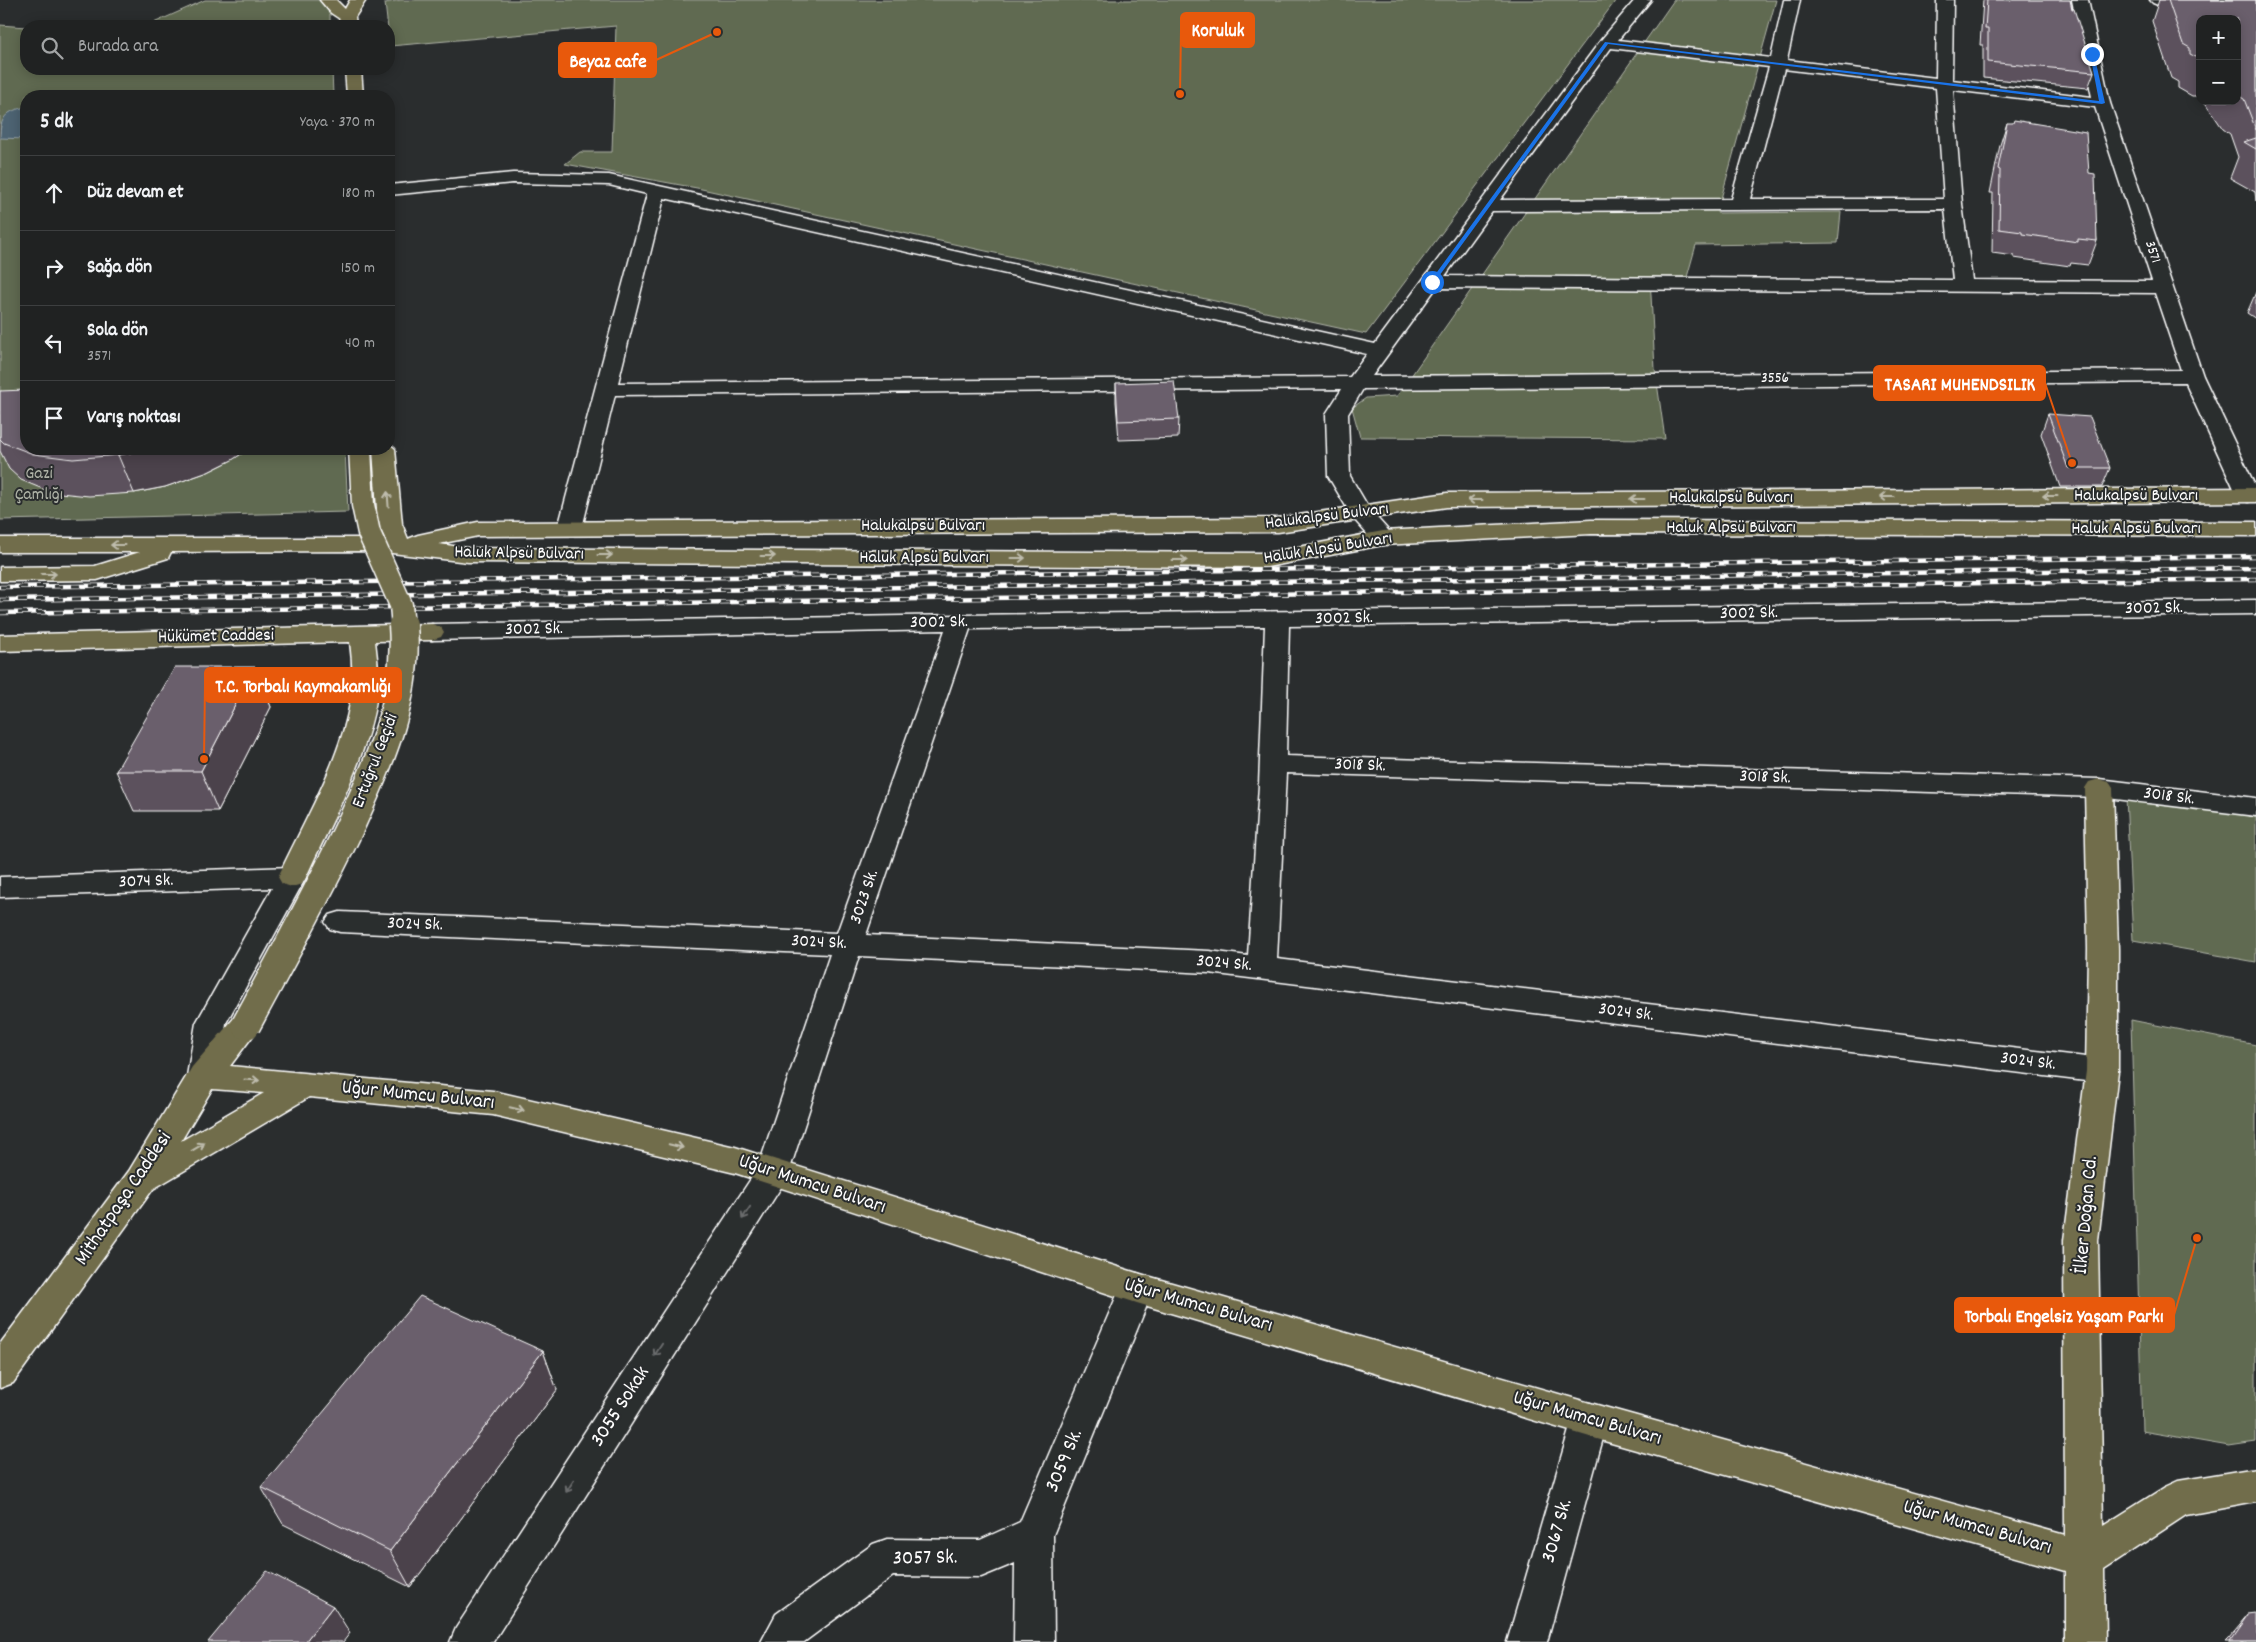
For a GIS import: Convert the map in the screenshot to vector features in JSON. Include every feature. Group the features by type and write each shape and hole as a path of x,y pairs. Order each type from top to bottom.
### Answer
{"main road":[{"path":"328,0 346,20"},
{"path":"349,20 358,0"},
{"path":"353,75 355,90"},
{"name":"Ertuğrul Geçidi","path":"246,1025 324,879 360,803 384,749 400,695 405,650 401,605 368,533 363,505 360,455"},
{"path":"0,545 400,546 390,524 384,455"},
{"name":"Halukalpsü Bulvarı","path":"400,546 478,529 1278,525 1448,500 2252,495"},
{"name":"Haluk Alpsü Bulvarı","path":"400,546 468,555 1267,560 1383,538 1590,527 2256,529"},
{"path":"0,574 97,573 184,545"},
{"name":"Hükümet Caddesi","path":"0,643 432,632"},
{"path":"292,878 354,734 364,695 365,664 362,634"},
{"name":"İlker Doğan Cd.","path":"2085,1642 2086,1559 2081,1240 2102,1071 2103,949 2099,788"},
{"name":"Mithatpaşa Caddesi","path":"0,1372 141,1181 203,1076 246,1025"},
{"name":"Uğur Mumcu Bulvarı","path":"203,1076 493,1103 735,1160 1137,1288 1590,1420 2086,1559"},
{"path":"141,1181 305,1084"},
{"path":"2086,1559 2178,1499 2256,1485"}],"street":[{"path":"1383,538 1361,513 1340,476 1337,414 1357,382 1607,42 1643,0"},
{"path":"1739,205 1778,63 1792,0"},
{"path":"1945,0 1944,84 1953,204 1963,285"},
{"name":"3571","path":"2080,0 2102,103 2193,376 2252,495"},
{"path":"2158,0 2256,1"},
{"path":"1607,42 2102,103"},
{"path":"395,189 513,178 610,180 1380,351"},
{"path":"570,528 657,191"},
{"path":"1487,206 1953,204"},
{"path":"1432,282 2163,286"},
{"name":"3556","path":"605,389 2193,376"},
{"name":"3002 Sk.","path":"432,632 960,622 1277,620 2256,607"},
{"path":"1262,968 1273,764 1277,620"},
{"name":"3023 Sk.","path":"773,1172 848,944 960,622"},
{"name":"3018 Sk.","path":"1273,764 2099,788 2256,807"},
{"path":"203,1076 211,1023 292,878"},
{"name":"3074 Sk.","path":"0,887 292,878"},
{"name":"3024 Sk.","path":"340,922 584,931 1209,962 2102,1071"},
{"name":"3055 Sokak","path":"470,1642 773,1172"},
{"name":"3059 Sk.","path":"1034,1642 1034,1535 1137,1288"},
{"name":"3067 Sk.","path":"1527,1642 1590,1420"},
{"name":"3057 Sk.","path":"781,1642 790,1628 887,1557 981,1559 1034,1535"}],"green space":[{"path":"205,0 330,0 330,20 160,20"},
{"path":"401,0 1616,0 1366,334 697,188 565,164 580,152 612,152 616,26 395,46 395,20 387,20 385,3"},
{"path":"1674,0 1776,0 1717,213 1841,212 1838,243 1696,245 1687,277 1650,277 1655,369 1665,439 1360,437 1352,408 1366,398 1397,396"},
{"name":"Gazi Çamlığı","path":"0,25 20,27 20,75 332,75 333,90 20,90 20,455 345,455 348,512 0,520"},
{"path":"2126,797 2256,817 2256,962 2133,940"},
{"path":"2131,1020 2256,1045 2256,1442 2229,1446 2142,1431"}],"water":[{"path":"20,109 20,139 0,138 3,120 9,113"}],"building":[{"path":"1987,0 2070,0 2094,72 1988,62 1988,29 1985,29"},
{"path":"2168,0 2256,0 2256,130 2244,99 2241,97 2241,15 2196,15 2196,57 2190,54 2190,48 2183,44"},
{"path":"2014,120 2086,132 2089,173 2095,174 2097,241 2078,239 2078,242 1999,229 2000,170 1998,169 2007,123 2013,123"},
{"path":"2256,138 2256,149 2244,142"},
{"path":"1174,381 1179,419 1118,421 1116,383"},
{"path":"20,390 20,449 4,443 0,439 0,391"},
{"path":"2048,414 2090,417 2110,468 2068,468"},
{"path":"41,455 118,455 73,459"},
{"path":"175,667 255,667 201,771 116,771"},
{"path":"420,1296 543,1351 390,1551 261,1487"},
{"path":"267,1571 333,1606 305,1642 208,1642"},
{"path":"2256,1614 2256,1642 2229,1642 2248,1615"}],"railway":[{"path":"0,587 2256,556"},
{"path":"0,600 2256,568"},
{"path":"0,613 2256,579"}],"place":[{"name":"Beyaz cafe","path":"717,32"},
{"name":"Koruluk","path":"1180,94"},
{"name":"TASARI MUHENDSILIK","path":"2072,463"},
{"name":"T.C. Torbalı Kaymakamlığı","path":"204,759"},
{"name":"Torbalı Engelsiz Yaşam Parkı","path":"2197,1238"}],"route":[{"path":"1432,282 1607,42 2102,103 2092,54"}]}
